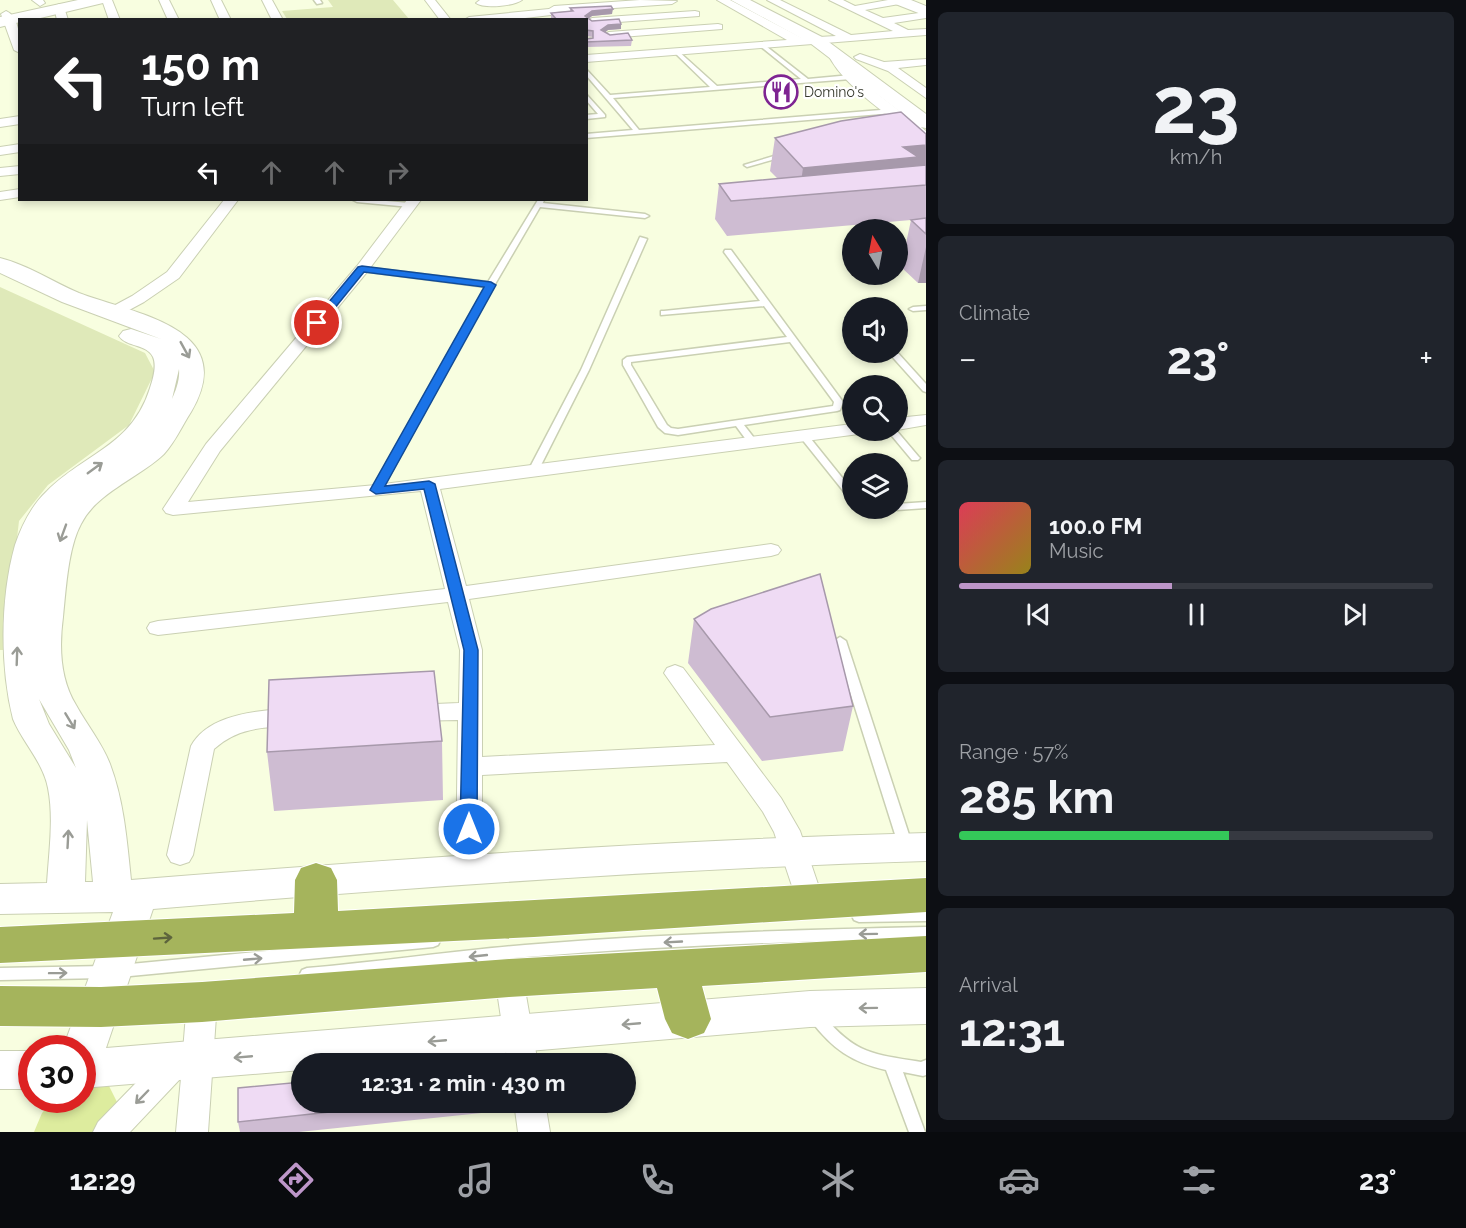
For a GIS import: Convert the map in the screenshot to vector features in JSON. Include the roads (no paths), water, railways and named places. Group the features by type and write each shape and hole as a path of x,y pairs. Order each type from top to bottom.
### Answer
{"highway":[{"path":"316,880 316,928"},
{"path":"0,1006 113,980 316,928 824,911 926,895"},
{"path":"0,945 113,980 202,1002 509,978 926,954"},
{"path":"675,968 688,1019"}],"street":[{"path":"16,52 4,18 64,9 98,0"},
{"path":"107,0 114,18"},
{"path":"164,0 173,18"},
{"path":"216,0 225,18"},
{"path":"267,0 277,18"},
{"path":"430,0 444,18"},
{"path":"480,2 510,0"},
{"path":"722,0 808,41"},
{"path":"738,0 808,41"},
{"path":"768,2 801,0"},
{"path":"834,0 908,34"},
{"path":"480,2 495,18 553,10 677,2 731,34"},
{"path":"768,2 860,57 926,109"},
{"path":"853,9 915,6"},
{"path":"881,22 915,6"},
{"path":"592,21 695,14"},
{"path":"609,35 718,27"},
{"path":"588,60 808,41 839,43 926,32"},
{"path":"839,43 836,62 851,77 922,133"},
{"path":"839,43 922,133"},
{"path":"860,57 885,65 926,94"},
{"path":"885,65 926,62"},
{"path":"910,82 926,81"},
{"path":"0,123 18,120"},
{"path":"0,151 18,148"},
{"path":"0,172 18,170"},
{"path":"0,196 18,193"},
{"path":"112,313 138,299 172,275 230,201"},
{"path":"412,202 362,269 213,448 173,509 429,484 842,431"},
{"path":"0,264 70,297 167,332 181,341 188,352 192,378 186,400 154,448 87,497 69,519 60,538 49,608 45,657 48,675 53,693 79,736 95,770 126,897 113,980 91,1035"},
{"path":"0,282 159,348 166,357 168,368 164,385 151,416 135,438 56,496 38,522 21,581 16,661 18,689 28,716 62,777 69,819 65,898"},
{"path":"908,422 926,420"},
{"path":"429,484 471,650 469,871"},
{"path":"158,628 458,594 771,550"},
{"path":"675,673 772,805 787,831 794,851 824,911"},
{"path":"386,714 469,711"},
{"path":"180,855 203,746 229,725 256,719 315,717"},
{"path":"469,767 734,753"},
{"path":"0,899 126,897 316,880 794,851 916,847"},
{"path":"509,978 521,1049"},
{"path":"192,1132 187,1062 202,1002"},
{"path":"96,1068 187,1062 521,1049 688,1019 810,1009 926,1006"},
{"path":"109,1132 187,1062"},
{"path":"0,1070 18,1070"},
{"path":"531,1113 534,1132"}],"lane":[{"path":"762,45 806,80"},
{"path":"677,52 715,88"},
{"path":"588,72 637,132"},
{"path":"608,97 851,77"},
{"path":"588,98 603,116 588,117"},
{"path":"588,136 893,111"},
{"path":"747,165 788,154"},
{"path":"384,201 412,202"},
{"path":"376,490 540,202 645,216"},
{"path":"533,471 585,370 643,239"},
{"path":"728,252 839,402 837,408 668,431 663,427 627,365 627,360 792,339"},
{"path":"362,269 491,285"},
{"path":"664,313 766,303"},
{"path":"913,309 926,308"},
{"path":"902,363 926,389"},
{"path":"738,423 753,443"},
{"path":"804,436 842,484"},
{"path":"900,441 915,458"},
{"path":"908,506 926,505"},
{"path":"840,640 916,847"},
{"path":"474,937 824,911 926,915"},
{"path":"292,976 523,951 778,936 926,933"},
{"path":"0,994 451,939"},
{"path":"0,974 113,980"},
{"path":"810,1009 831,1038 864,1059 926,1068"},
{"path":"892,1064 917,1132"}],"waterway":[{"path":"63,1132 79,1113"}],"place":[{"name":"Domino's","path":"781,92"}]}
